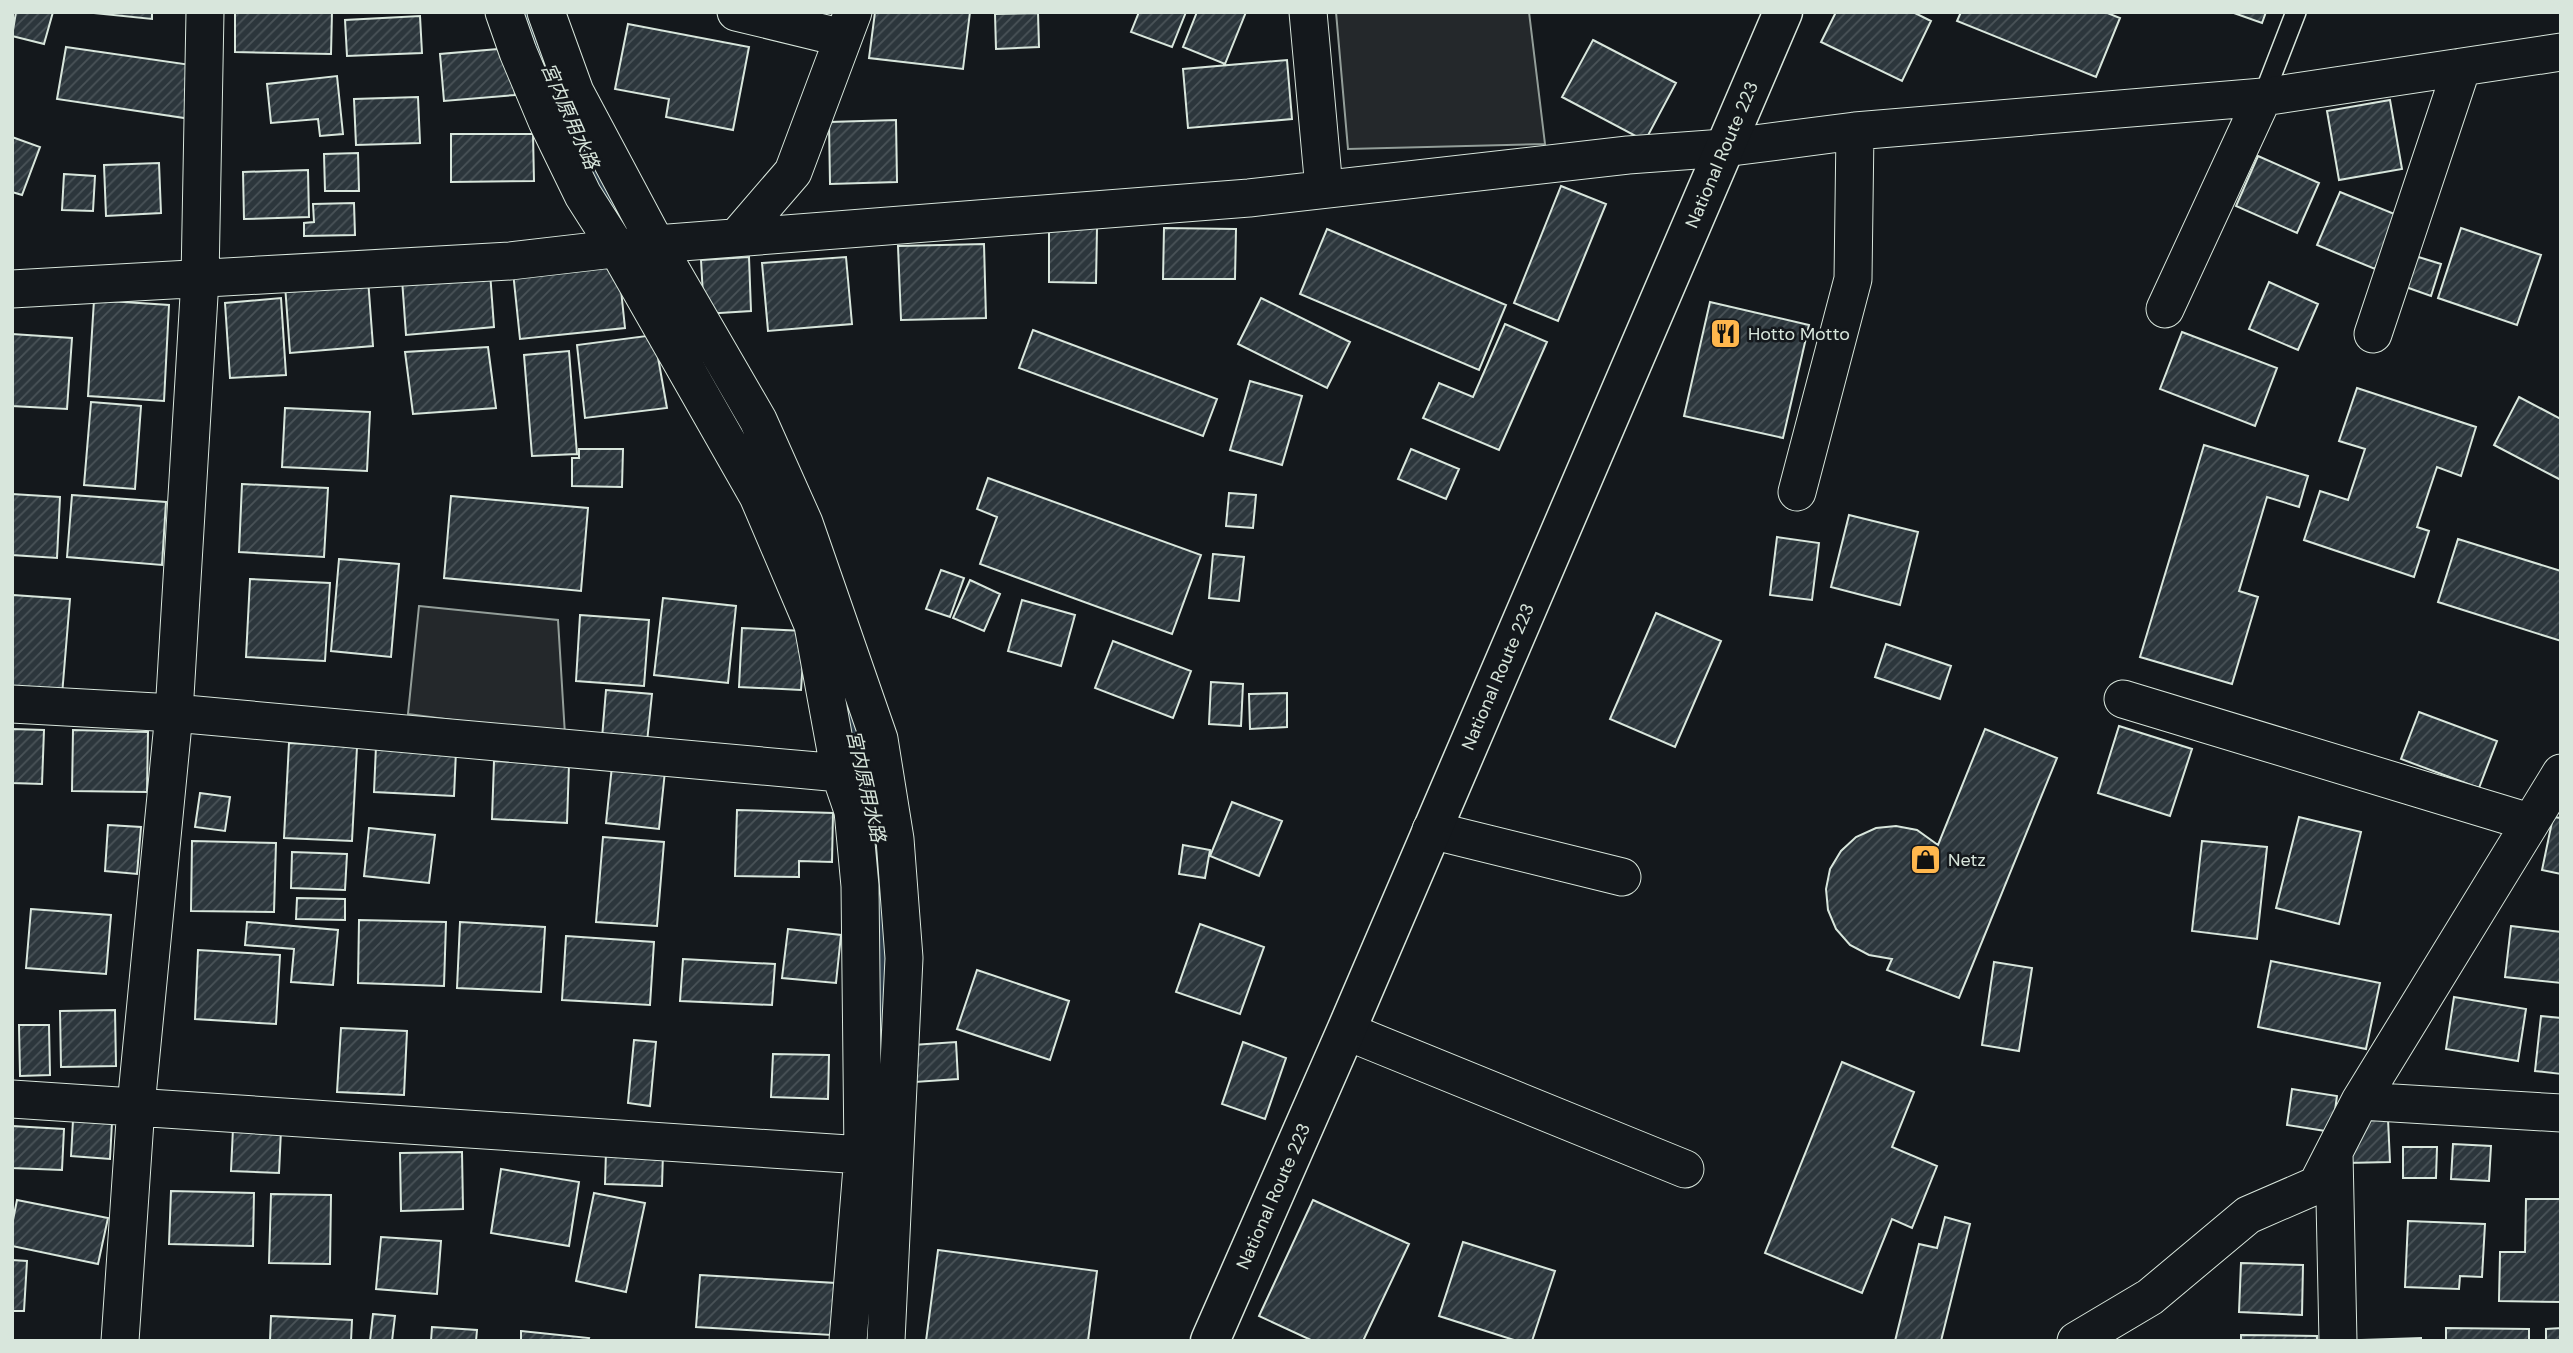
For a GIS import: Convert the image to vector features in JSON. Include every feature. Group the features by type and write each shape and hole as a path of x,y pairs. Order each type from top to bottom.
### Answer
{"highway":[{"name":"National Route 223","path":"1210,1341 1346,1031 1783,12"}],"street":[{"path":"120,1341 136,1106 173,713 200,279 205,12"},
{"path":"505,12 518,52 547,121 583,195 618,250 758,496 813,625 836,738 840,773 853,811 860,886 863,1155 848,1341"},
{"path":"546,12 575,92 656,244 758,420 804,523 878,739 895,839 904,958 886,1341"},
{"path":"736,12 848,25 793,172 737,237"},
{"path":"1308,12 1324,189"},
{"path":"12,289 510,261 737,237 1249,198 1628,155 1724,148 1855,131 2263,97 2561,52"},
{"path":"2373,334 2462,67"},
{"path":"2165,309 2263,97"},
{"path":"1797,492 1853,279 1855,131"},
{"path":"2123,699 2529,822"},
{"path":"12,704 173,713 840,773"},
{"path":"2076,1341 2150,1297 2248,1215 2317,1185 2360,1101 2561,773"},
{"path":"1430,830 1622,877"},
{"path":"1346,1031 1685,1169"},
{"path":"12,1099 863,1155"},
{"path":"2360,1101 2561,1113"},
{"path":"2334,1151 2338,1341"}],"lane":[{"path":"2263,97 2296,12"}],"shaded area":[{"path":"1336,12 1529,12 1545,144 1348,149"},
{"path":"419,606 558,620 565,735 408,714"}],"building":[{"path":"16,12 53,12 44,44 12,36"},
{"path":"84,12 152,12 152,19"},
{"path":"235,12 332,12 331,54 235,52"},
{"path":"875,12 970,12 963,69 869,58"},
{"path":"1139,12 1186,12 1172,47 1131,32"},
{"path":"1197,12 1246,12 1225,64 1183,47"},
{"path":"1836,12 1913,12 1931,21 1902,81 1821,42"},
{"path":"1961,12 2105,12 2120,18 2096,77 1957,21"},
{"path":"2231,12 2266,12 2262,23"},
{"path":"1038,13 1039,47 996,49 995,14"},
{"path":"420,16 422,53 347,56 345,20"},
{"path":"628,24 749,47 733,130 666,117 669,99 615,89"},
{"path":"1593,40 1676,83 1645,141 1562,97"},
{"path":"66,47 198,66 191,119 57,99"},
{"path":"511,48 515,95 444,101 440,54"},
{"path":"1287,60 1292,119 1188,128 1183,69"},
{"path":"337,76 343,134 320,136 318,119 271,123 267,84"},
{"path":"418,97 420,143 356,145 354,99"},
{"path":"2390,100 2402,169 2339,180 2327,111"},
{"path":"896,120 897,182 830,184 829,122"},
{"path":"451,134 533,134 534,181 451,182"},
{"path":"12,137 40,147 22,195 12,192"},
{"path":"358,153 359,191 325,191 324,154"},
{"path":"2258,156 2319,183 2297,233 2236,206"},
{"path":"159,163 161,213 106,216 104,165"},
{"path":"308,170 309,217 244,219 243,172"},
{"path":"64,174 95,176 93,211 62,210"},
{"path":"1561,186 1606,204 1558,321 1514,303"},
{"path":"2340,192 2397,215 2375,269 2317,245"},
{"path":"354,203 355,235 304,236 304,223 314,222 313,204"},
{"path":"1049,227 1097,228 1096,283 1049,282"},
{"path":"1164,228 1236,229 1235,279 1163,279"},
{"path":"2461,228 2541,255 2517,325 2438,298"},
{"path":"1327,229 1506,305 1479,370 1300,294"},
{"path":"984,244 986,318 901,320 898,246"},
{"path":"2412,255 2441,264 2431,296 2403,286"},
{"path":"749,257 751,311 704,314 701,260"},
{"path":"846,257 852,324 768,331 762,263"},
{"path":"618,261 625,328 520,339 513,272"},
{"path":"490,272 494,327 406,335 402,279"},
{"path":"368,279 373,346 290,353 285,285"},
{"path":"2269,282 2318,304 2298,350 2249,329"},
{"path":"281,298 286,375 230,378 225,303"},
{"path":"1261,298 1350,342 1327,388 1238,344"},
{"path":"94,300 169,305 164,401 88,396"},
{"path":"1710,302 1809,325 1783,438 1684,416"},
{"path":"1505,324 1547,342 1499,450 1423,418 1439,383 1473,397"},
{"path":"1033,330 1217,399 1203,436 1019,368"},
{"path":"2182,332 2277,368 2255,426 2160,389"},
{"path":"12,334 72,338 67,409 12,406"},
{"path":"654,335 667,408 585,418 577,345"},
{"path":"488,347 496,408 413,414 405,352"},
{"path":"569,351 577,454 532,456 524,355"},
{"path":"1250,381 1302,396 1282,465 1230,450"},
{"path":"2357,388 2476,427 2461,476 2437,467 2417,527 2429,531 2414,577 2304,540 2320,491 2348,500 2365,449 2339,441"},
{"path":"2519,397 2561,419 2561,480 2494,445"},
{"path":"91,402 141,406 135,489 84,485"},
{"path":"285,408 370,412 367,471 282,467"},
{"path":"2204,445 2308,476 2299,507 2267,497 2239,591 2258,597 2232,684 2140,657"},
{"path":"579,449 623,449 622,487 572,486 572,458 579,458"},
{"path":"1411,449 1459,469 1446,499 1398,479"},
{"path":"988,478 1201,555 1172,634 980,564 997,517 977,509"},
{"path":"242,484 328,488 324,557 239,552"},
{"path":"1229,493 1256,495 1253,528 1226,526"},
{"path":"12,494 60,497 57,558 12,555"},
{"path":"72,495 166,502 162,565 67,557"},
{"path":"451,496 588,508 581,591 444,578"},
{"path":"1849,515 1918,532 1900,605 1831,587"},
{"path":"1777,537 1819,543 1812,600 1770,595"},
{"path":"2458,539 2561,571 2561,641 2438,602"},
{"path":"1213,554 1244,557 1239,601 1209,598"},
{"path":"339,559 399,564 391,657 331,651"},
{"path":"941,570 964,578 950,617 926,609"},
{"path":"250,579 330,583 325,661 246,657"},
{"path":"970,580 1000,594 984,631 953,618"},
{"path":"13,595 70,599 62,695 12,691"},
{"path":"663,598 736,606 728,683 654,675"},
{"path":"1022,600 1075,615 1061,666 1008,651"},
{"path":"1656,613 1721,641 1675,747 1610,719"},
{"path":"580,615 649,620 644,686 576,681"},
{"path":"742,628 805,631 801,690 739,687"},
{"path":"1113,641 1191,671 1173,718 1095,688"},
{"path":"1886,644 1951,666 1940,699 1875,677"},
{"path":"1211,682 1243,684 1241,726 1209,724"},
{"path":"606,690 652,694 647,742 602,738"},
{"path":"1287,693 1287,727 1250,729 1249,694"},
{"path":"2419,712 2497,741 2479,788 2401,759"},
{"path":"2119,726 2192,749 2170,816 2098,793"},
{"path":"12,729 44,730 42,784 12,783"},
{"name":"Netz","path":"1985,729 2057,758 1959,998 1887,970 1892,959 1869,955 1850,945 1836,929 1828,910 1826,889 1830,869 1841,851 1856,837 1876,828 1896,826 1917,830 1938,845"},
{"path":"73,730 148,732 147,792 72,791"},
{"path":"289,743 357,747 352,841 284,838"},
{"path":"376,746 456,751 454,796 374,792"},
{"path":"494,761 569,764 567,823 492,819"},
{"path":"612,766 665,771 659,829 606,823"},
{"path":"200,793 230,797 225,831 195,827"},
{"path":"1232,802 1282,821 1259,876 1210,856"},
{"path":"737,810 833,813 832,862 799,861 799,877 735,876"},
{"path":"2299,817 2361,832 2339,924 2276,908"},
{"path":"2553,817 2561,818 2561,874 2542,870"},
{"path":"108,825 141,827 137,874 105,871"},
{"path":"369,828 435,835 429,883 364,876"},
{"path":"603,837 664,842 657,926 596,922"},
{"path":"192,841 276,843 274,912 191,911"},
{"path":"2202,841 2267,847 2257,939 2192,931"},
{"path":"1183,845 1210,850 1205,878 1179,874"},
{"path":"292,852 347,854 345,890 291,888"},
{"path":"297,898 345,899 345,920 296,919"},
{"path":"31,909 111,915 106,974 26,968"},
{"path":"359,920 446,922 444,986 358,983"},
{"path":"247,922 338,930 333,985 291,982 294,949 245,945"},
{"path":"460,922 545,927 541,992 457,988"},
{"path":"1200,924 1264,947 1240,1014 1176,992"},
{"path":"2511,926 2561,932 2561,983 2505,977"},
{"path":"788,929 841,935 836,983 782,978"},
{"path":"566,936 654,942 650,1005 562,1000"},
{"path":"198,950 280,955 276,1024 195,1019"},
{"path":"683,959 775,964 772,1005 680,1001"},
{"path":"2271,961 2380,983 2366,1049 2258,1027"},
{"path":"1994,962 2032,968 2019,1051 1982,1045"},
{"path":"977,970 1069,1001 1050,1060 957,1029"},
{"path":"2454,997 2526,1009 2518,1061 2446,1049"},
{"path":"115,1010 116,1066 61,1067 60,1011"},
{"path":"2541,1016 2561,1018 2561,1074 2535,1071"},
{"path":"19,1025 49,1025 50,1075 20,1076"},
{"path":"341,1028 407,1031 404,1095 337,1092"},
{"path":"634,1040 656,1042 650,1106 628,1103"},
{"path":"956,1042 958,1079 915,1082 913,1045"},
{"path":"1243,1042 1286,1058 1265,1119 1222,1104"},
{"path":"773,1054 829,1055 828,1099 771,1097"},
{"path":"1842,1062 1914,1092 1892,1147 1937,1166 1912,1228 1892,1219 1862,1293 1765,1253"},
{"path":"2292,1089 2337,1096 2332,1132 2287,1125"},
{"path":"2357,1119 2388,1119 2390,1162 2347,1163"},
{"path":"73,1120 112,1122 110,1159 71,1156"},
{"path":"12,1126 64,1129 62,1170 12,1168"},
{"path":"233,1128 281,1130 279,1173 231,1171"},
{"path":"2453,1144 2491,1146 2489,1181 2451,1179"},
{"path":"2403,1147 2437,1147 2436,1178 2403,1178"},
{"path":"606,1151 663,1153 662,1186 605,1184"},
{"path":"462,1152 463,1209 401,1211 400,1153"},
{"path":"501,1169 579,1182 569,1246 491,1233"},
{"path":"171,1191 254,1193 253,1246 169,1244"},
{"path":"594,1193 645,1203 626,1292 576,1281"},
{"path":"271,1194 331,1195 330,1264 269,1263"},
{"path":"2526,1199 2561,1199 2561,1302 2499,1301 2500,1252 2525,1252"},
{"path":"17,1200 108,1218 98,1264 12,1246 12,1225"},
{"path":"1313,1200 1409,1244 1363,1341 1313,1341 1259,1316"},
{"path":"1945,1217 1970,1224 1941,1341 1895,1341 1919,1244 1937,1248"},
{"path":"2408,1221 2485,1224 2482,1277 2460,1276 2459,1289 2405,1287"},
{"path":"381,1237 441,1241 437,1294 376,1289"},
{"path":"1463,1242 1555,1271 1532,1341 1517,1341 1439,1316"},
{"path":"938,1250 1097,1271 1088,1341 926,1341"},
{"path":"12,1260 27,1261 24,1311 12,1311"},
{"path":"2241,1263 2303,1265 2302,1315 2239,1312"},
{"path":"700,1275 836,1283 832,1335 696,1327"},
{"path":"373,1314 395,1316 392,1341 370,1341"},
{"path":"271,1316 352,1320 351,1341 270,1341"},
{"path":"432,1327 477,1330 476,1341 431,1341"},
{"path":"2446,1328 2529,1329 2529,1341 2446,1341"},
{"path":"2561,1328 2561,1341 2546,1341 2546,1329"},
{"path":"521,1331 589,1338 588,1341 521,1341"},
{"path":"2241,1335 2317,1336 2317,1341 2241,1341"},
{"path":"2421,1338 2421,1341 2362,1341 2362,1340"}],"waterway":[{"name":"宮内原用水路","path":"525,12 615,219"},
{"name":"宮内原用水路","path":"828,644 873,804 886,887 881,1099"}],"place":[{"name":"Hotto Motto","path":"1725,334"},
{"name":"Netz","path":"1925,860"}]}
